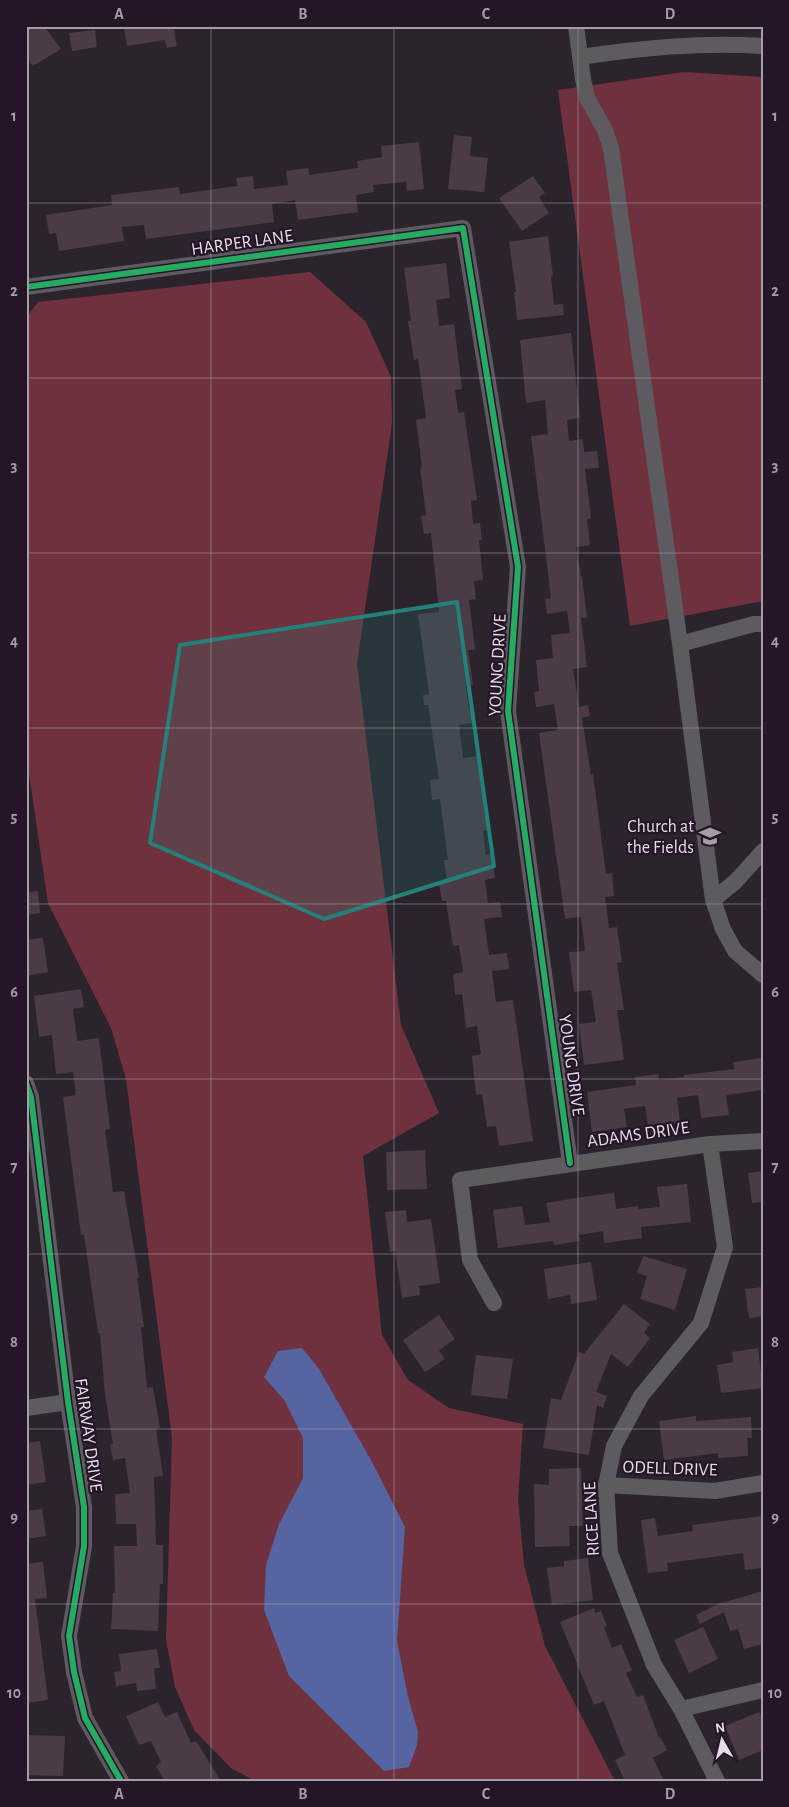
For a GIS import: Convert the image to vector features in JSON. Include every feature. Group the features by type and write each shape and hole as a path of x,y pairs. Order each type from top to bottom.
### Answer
{"street":[{"path":"576,26 587,98 605,130 611,148 680,644 713,900 723,929 736,950 763,974"},
{"path":"580,57 650,47 728,43 763,46"},
{"name":"HARPER LANE","path":"26,287 463,228"},
{"name":"YOUNG DRIVE","path":"463,228 518,568 508,711 570,1164"},
{"path":"680,644 754,624 763,624"},
{"path":"713,900 736,881 763,851"},
{"name":"FAIRWAY DRIVE","path":"26,1083 31,1097 68,1402 84,1507 84,1546 69,1636 74,1672 85,1718 121,1781"},
{"name":"ADAMS DRIVE","path":"494,1303 470,1260 460,1180 710,1144 763,1141"},
{"name":"RICE LANE","path":"710,1144 725,1247 701,1323 640,1396 614,1446 606,1486 610,1553 654,1665 681,1709 717,1781"},
{"path":"26,1408 68,1402"},
{"name":"ODELL DRIVE","path":"606,1486 715,1491 763,1483"},
{"path":"681,1709 763,1690"}],"highlighted area":[{"path":"457,602 494,866 324,919 150,843 180,645"}],"shaded area":[{"path":"684,72 763,77 763,601 630,626 558,90"},
{"path":"310,272 366,322 391,377 392,423 357,664 401,1025 439,1113 363,1156 382,1335 408,1380 449,1408 523,1424 518,1500 524,1565 545,1646 615,1781 255,1781 231,1768 194,1730 175,1687 166,1640 172,1438 126,1079 111,1028 48,903 26,753 26,318 38,302"}],"water":[{"path":"302,1348 319,1369 371,1460 405,1527 397,1641 408,1697 418,1732 417,1745 409,1767 384,1771 289,1676 264,1610 266,1565 279,1524 303,1478 303,1438 285,1401 264,1377 278,1351"}],"building":[{"path":"26,26 44,26 61,49 33,66 26,56"},
{"path":"134,26 173,26 177,46 167,48 165,40 127,46 124,28"},
{"path":"95,30 97,47 72,51 69,33"},
{"path":"454,135 472,137 470,156 488,158 484,192 448,189"},
{"path":"419,142 424,189 407,191 406,182 373,185 374,192 356,195 358,212 298,220 295,200 272,204 274,222 146,239 144,225 122,227 124,241 59,251 56,233 49,234 46,215 112,205 111,195 179,187 180,194 237,186 236,178 253,176 254,189 288,185 286,171 308,168 309,175 358,168 357,161 382,157 381,146"},
{"path":"533,176 545,193 539,197 549,213 522,231 499,198"},
{"path":"548,236 553,276 551,277 554,305 563,304 564,315 517,320 514,292 516,292 509,242"},
{"path":"446,263 450,298 436,300 439,326 454,324 462,389 455,390 458,413 464,412 477,500 471,501 473,524 480,523 482,540 479,540 483,580 474,581 476,599 469,600 475,650 468,650 473,685 466,686 469,709 473,708 475,723 459,725 463,758 479,756 490,830 483,831 486,855 492,854 495,878 485,880 488,903 500,902 502,917 484,919 489,955 507,953 509,969 492,971 496,1002 513,1000 533,1141 499,1146 496,1126 487,1127 482,1094 476,1095 472,1056 481,1054 477,1026 466,1028 462,994 455,995 453,974 463,972 459,945 453,946 446,901 442,901 439,884 447,882 444,860 448,860 440,799 432,800 430,780 439,779 428,705 424,705 423,695 429,694 418,614 439,612 431,533 424,534 421,516 426,515 416,420 426,418 418,359 414,360 408,321 411,321 404,268"},
{"path":"571,333 580,418 567,420 569,441 583,439 584,452 597,451 599,468 585,469 591,518 587,519 590,545 576,547 587,618 581,618 587,667 573,669 579,707 588,705 590,716 582,718 591,775 593,774 606,874 612,873 614,896 605,897 609,928 617,927 622,962 617,963 624,1010 617,1010 624,1060 584,1065 579,1024 596,1022 591,990 574,992 569,952 585,951 581,917 565,919 539,733 558,730 554,704 536,707 534,692 539,691 536,660 553,658 551,635 570,633 567,611 547,614 545,599 551,598 531,436 548,434 545,400 526,403 520,340"},
{"path":"38,891 40,913 26,915 26,893"},
{"path":"43,938 48,972 26,976 26,940"},
{"path":"81,989 84,1007 73,1009 77,1041 99,1038 110,1129 105,1130 113,1192 124,1191 139,1278 137,1278 144,1327 141,1327 147,1388 153,1387 160,1428 156,1429 163,1476 154,1477 156,1545 163,1545 163,1584 160,1584 158,1631 111,1629 113,1593 115,1593 114,1546 137,1546 136,1524 116,1524 115,1494 130,1493 125,1458 113,1460 110,1445 113,1444 105,1395 100,1333 98,1333 84,1235 81,1235 63,1097 76,1095 73,1072 56,1074 52,1035 39,1037 34,996"},
{"path":"763,1058 763,1090 726,1095 729,1115 701,1118 698,1095 677,1098 680,1121 648,1126 645,1106 624,1109 627,1127 592,1132 587,1092 636,1085 635,1077 658,1074 659,1080 684,1077 684,1075 734,1069 733,1062"},
{"path":"425,1150 427,1189 387,1190 386,1152"},
{"path":"763,1171 763,1202 752,1203 748,1173"},
{"path":"687,1184 691,1222 641,1227 642,1238 604,1243 603,1231 579,1235 580,1241 554,1245 553,1241 498,1248 493,1210 522,1206 525,1225 550,1222 546,1203 614,1193 616,1209 638,1206 639,1209 660,1207 657,1187"},
{"path":"406,1210 407,1222 431,1219 440,1283 419,1286 420,1295 402,1298 395,1251 390,1252 385,1212"},
{"path":"643,1256 687,1269 675,1310 640,1299 647,1276 637,1273"},
{"path":"591,1262 597,1300 571,1304 570,1295 548,1299 544,1269"},
{"path":"763,1287 763,1316 749,1318 745,1289"},
{"path":"624,1304 650,1324 644,1333 650,1338 628,1367 611,1354 596,1392 607,1396 603,1408 597,1405 589,1455 543,1448 551,1398 561,1400 579,1352 584,1354"},
{"path":"439,1315 455,1339 439,1350 445,1359 425,1372 403,1340"},
{"path":"758,1348 763,1388 721,1393 717,1365 733,1362 732,1352"},
{"path":"476,1355 513,1359 507,1399 471,1395"},
{"path":"696,1416 696,1421 751,1417 752,1438 747,1438 748,1456 718,1458 718,1453 664,1460 659,1421"},
{"path":"40,1441 46,1482 26,1485 26,1443"},
{"path":"581,1468 583,1526 569,1526 570,1546 535,1547 534,1484 549,1485 549,1469"},
{"path":"42,1509 46,1536 26,1539 26,1511"},
{"path":"763,1516 763,1568 745,1570 743,1553 667,1563 668,1571 648,1573 641,1520 655,1518 658,1536 693,1531 692,1525"},
{"path":"588,1558 593,1600 552,1605 547,1568 564,1566 564,1561"},
{"path":"43,1562 47,1598 35,1599 48,1700 26,1703 26,1564"},
{"path":"763,1591 763,1644 744,1649 738,1629 730,1631 724,1612 700,1624 696,1615 718,1604"},
{"path":"594,1608 595,1613 601,1611 607,1626 604,1627 612,1648 621,1644 632,1670 626,1673 637,1697 643,1695 659,1738 661,1738 667,1750 653,1758 664,1781 625,1781 615,1760 625,1755 604,1701 594,1705 560,1622"},
{"path":"703,1627 718,1659 689,1673 674,1640"},
{"path":"157,1649 160,1668 154,1668 156,1689 137,1691 136,1683 116,1686 114,1672 121,1671 119,1654"},
{"path":"158,1702 165,1717 177,1712 191,1743 196,1741 221,1781 165,1781 156,1766 161,1762 151,1741 139,1745 126,1716"},
{"path":"759,1712 763,1720 763,1750 739,1760 725,1726"},
{"path":"26,1735 65,1736 63,1776 26,1775"}],"cycle path":[{"path":"26,287 463,228 518,567 508,711 570,1163"},
{"path":"26,1083 31,1097 68,1402 84,1507 84,1546 69,1636 74,1672 85,1718 121,1781"}],"place":[{"name":"Church at the Fields","path":"710,836"}]}
